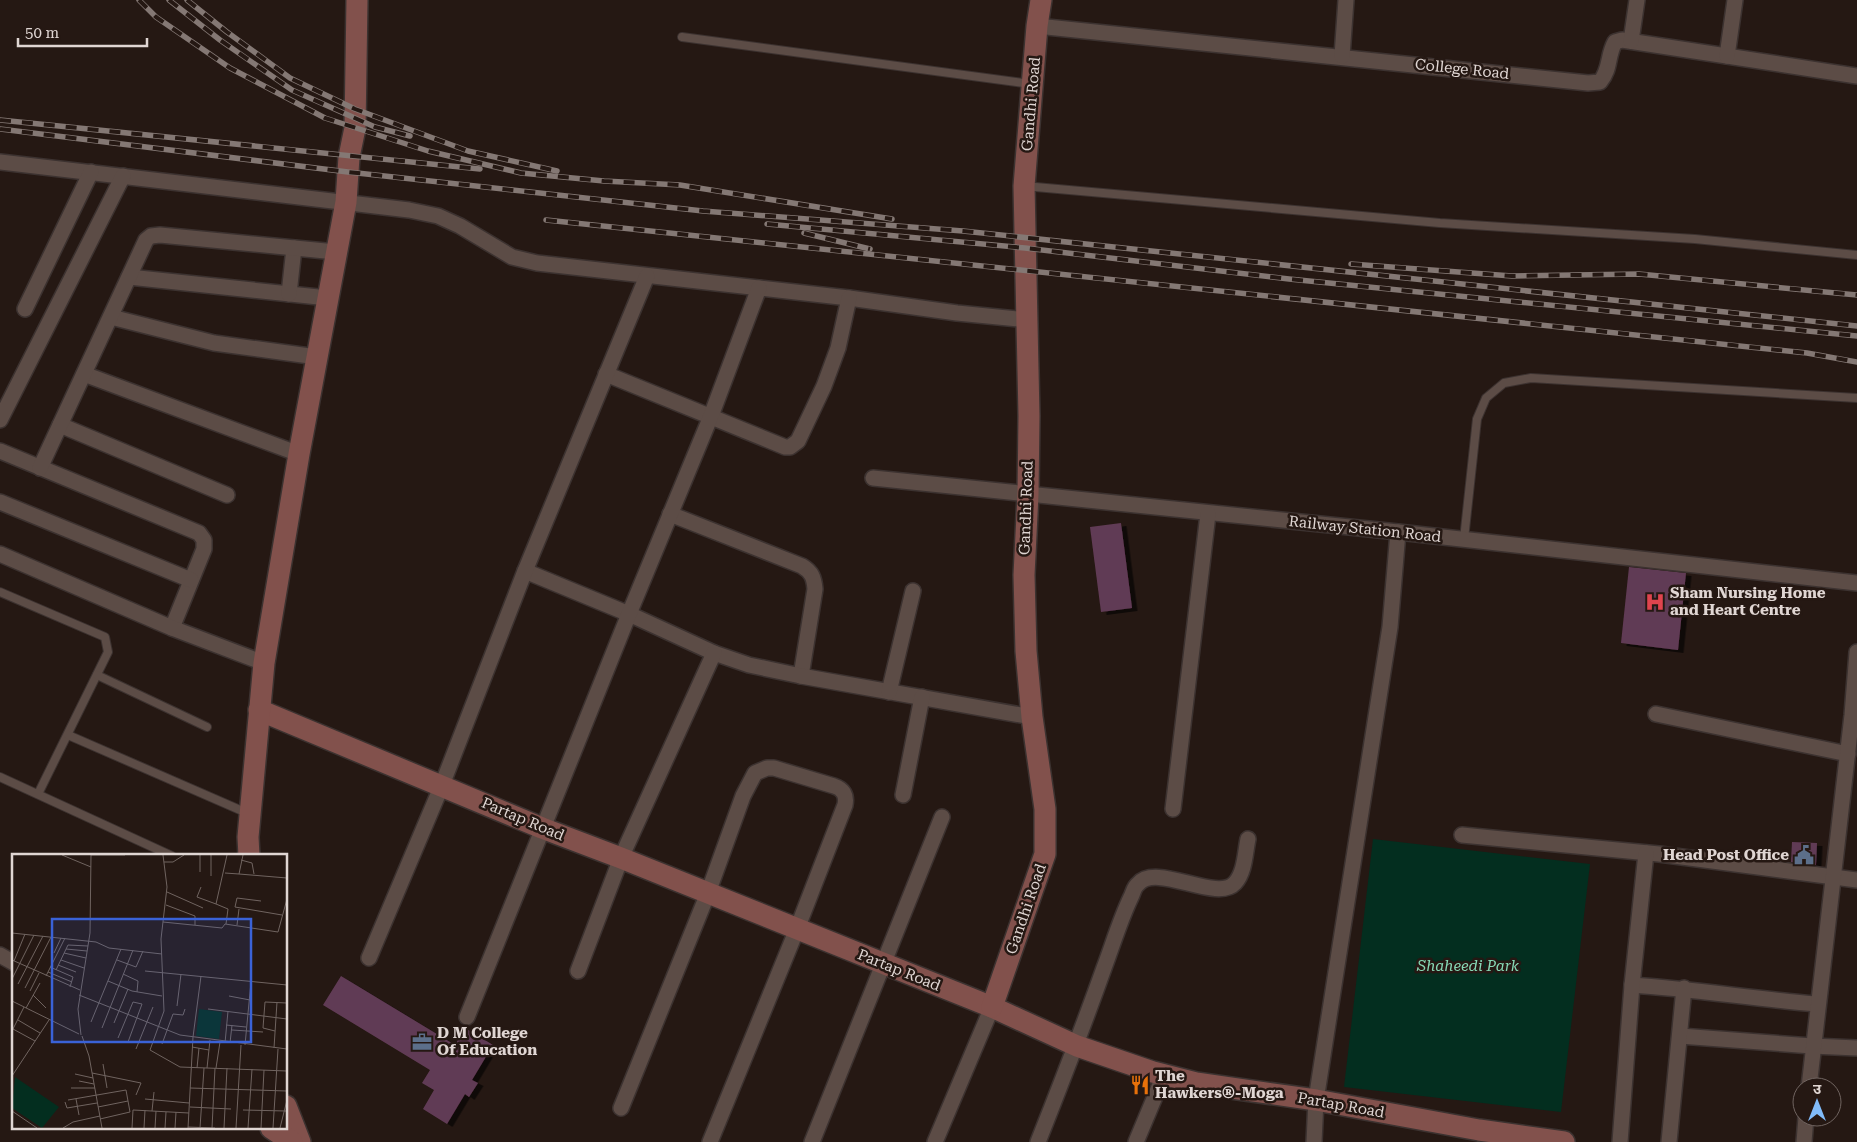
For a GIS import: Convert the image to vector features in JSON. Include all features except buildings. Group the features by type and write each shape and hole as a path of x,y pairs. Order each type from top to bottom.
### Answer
{"street":[{"path":"249,854 248,837 264,663 299,454 346,202 348,156 355,128 357,0"},
{"name":"Gandhi Road","path":"992,1007 1044,854 1044,809 1032,717 1026,651 1024,575 1028,494 1028,320 1024,186 1037,26 1041,0"},
{"path":"1342,56 1346,0"},
{"path":"1637,0 1631,41 1857,76"},
{"path":"1727,56 1735,0"},
{"name":"College Road","path":"1037,26 1342,56 1588,83 1600,82 1607,73 1611,49 1615,42 1622,40 1631,41"},
{"path":"0,162 409,210 438,216 460,226 512,257 537,263 1028,320"},
{"path":"25,309 91,172"},
{"path":"0,420 123,176"},
{"path":"40,468 146,240 151,236 160,235 336,252"},
{"path":"289,294 294,248"},
{"path":"369,958 442,785 525,571 647,276"},
{"path":"129,277 328,298"},
{"path":"467,1017 542,828 711,416 759,288"},
{"path":"606,374 784,447 794,446 798,441 838,348 849,298"},
{"path":"111,317 214,343 317,357"},
{"path":"84,374 299,454"},
{"path":"60,425 227,495"},
{"path":"0,450 199,533 204,540 204,549 172,628"},
{"name":"Railway Station Road","path":"873,478 1464,539 1857,583"},
{"path":"0,502 191,580"},
{"path":"670,514 802,566 810,571 814,579 815,589 801,676"},
{"path":"1173,809 1208,514"},
{"path":"1314,1142 1316,1100 1390,627 1398,532"},
{"path":"0,554 172,628 264,663"},
{"path":"525,571 714,652 749,665 1032,717"},
{"path":"890,692 913,591"},
{"path":"578,971 621,858 714,652"},
{"path":"1810,1077 1832,876 1855,715 1857,652"},
{"path":"903,795 922,697"},
{"name":"Partap Road","path":"259,710 542,828 992,1007 1076,1046 1164,1075 1196,1083 1316,1100 1478,1136 1564,1142"},
{"path":"1656,714 1848,754"},
{"path":"621,1108 708,893 743,796 755,773 767,768 774,768 841,788 846,800 797,929 710,1142"},
{"path":"812,1142 942,817"},
{"path":"1462,835 1646,853 1857,880"},
{"path":"1038,1142 1076,1046 1125,909 1136,885 1143,879 1151,877 1227,888 1235,883 1242,872 1248,839"},
{"path":"1620,1142 1632,985 1646,853"},
{"path":"0,955 12,962"},
{"path":"1632,985 1684,988 1817,1004"},
{"path":"1669,1142 1684,988"},
{"path":"935,1142 992,1007"},
{"path":"1680,1036 1857,1048"},
{"path":"1136,1142 1164,1075"},
{"path":"288,1111 300,1142"},
{"path":"1804,1142 1805,1127"},
{"path":"275,1130 292,1142"}],"lane":[{"path":"682,37 1033,84"},
{"path":"1024,186 1440,223 1695,239 1857,255"},
{"path":"1464,539 1477,419 1486,398 1504,384 1531,378 1857,398"},
{"path":"0,592 105,637 108,652 38,794"},
{"path":"97,675 207,727"},
{"path":"68,735 250,815"},
{"path":"0,777 168,854"}],"green space":[{"name":"Shaheedi Park","path":"1373,839 1590,864 1561,1112 1344,1087"}],"railway":[{"path":"139,0 156,17 230,68 325,118 428,151 521,173 604,181 680,185 892,219"},
{"path":"169,0 220,40 292,90 375,127 410,136"},
{"path":"187,0 290,78 355,109 468,151 557,171"},
{"path":"0,120 480,169"},
{"path":"0,129 348,172 703,211 963,231 1857,326"},
{"path":"546,220 1807,353 1857,362"},
{"path":"767,224 1025,248 1289,279 1857,336"},
{"path":"804,233 870,249"},
{"path":"1351,264 1512,276 1639,274 1857,295"}],"place":[{"name":"Sham Nursing Home and Heart Centre","path":"1655,602"},
{"name":"Head Post Office","path":"1804,855"},
{"name":"D M College Of Education","path":"422,1042"},
{"name":"The Hawkers®-Moga","path":"1140,1085"}]}
